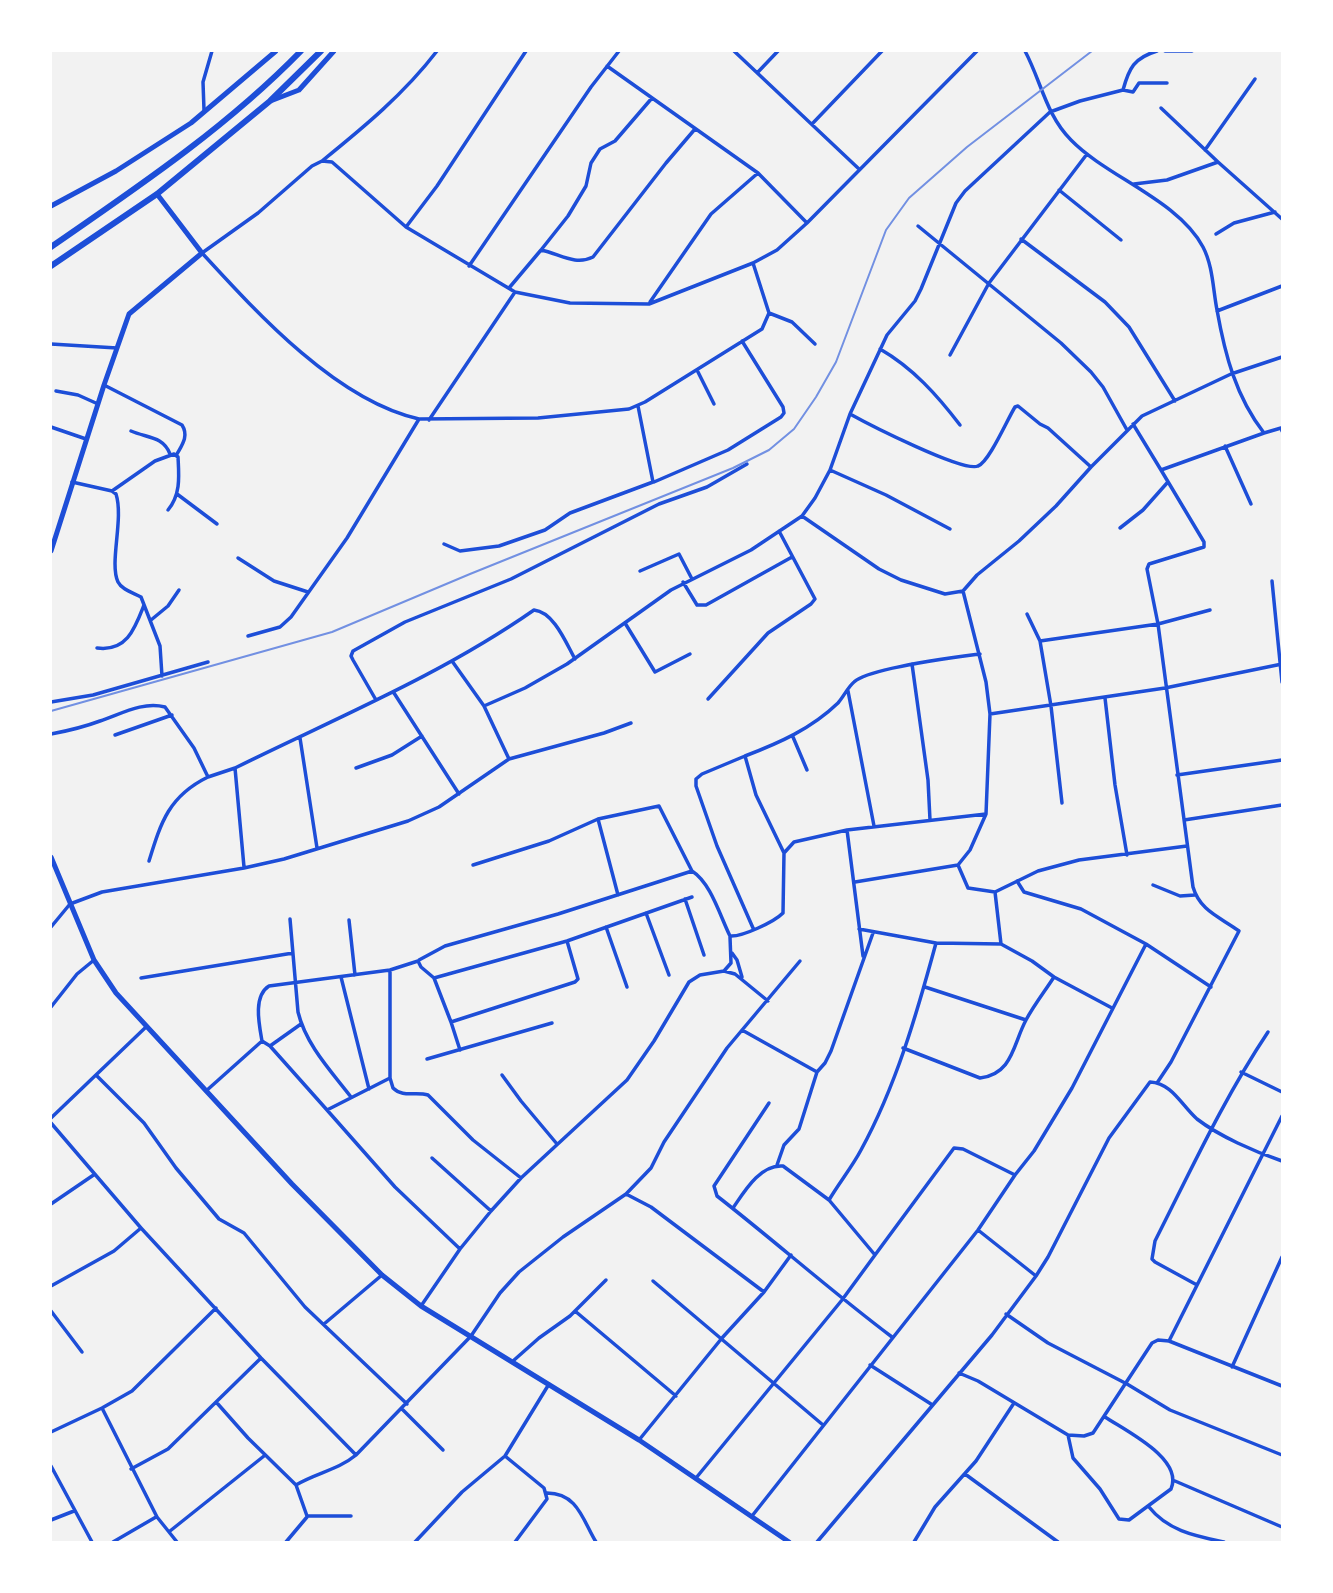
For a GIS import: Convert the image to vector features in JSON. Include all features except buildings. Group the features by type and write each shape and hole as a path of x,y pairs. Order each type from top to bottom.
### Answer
{"highway":[{"path":"51,247 184,153 234,113 302,51"},
{"path":"51,265 157,194 270,101 321,51"}],"main road":[{"path":"51,206 116,171 191,123 276,51"},
{"path":"270,101 299,90 334,51"},
{"path":"51,551 129,314 202,253 157,194"},
{"path":"51,858 94,960 116,993 292,1184 382,1275 421,1306 639,1440 789,1542"}],"street":[{"path":"204,112 203,82 212,51"},
{"path":"438,51 375,119 312,166 258,213 202,253 231,285 303,354 351,390 408,417 429,420 538,418 612,412 638,406 762,329 769,313 753,263"},
{"path":"406,227 437,186 526,51"},
{"path":"469,266 619,51"},
{"path":"734,51 859,169"},
{"path":"758,72 778,51"},
{"path":"812,124 882,51"},
{"path":"322,161 332,162 406,227 515,292 570,303 649,304 753,263 777,250 977,51"},
{"path":"1025,51 1050,112 1060,128 1087,154 1134,184 1181,220 1199,241 1209,264 1231,374 1248,410 1264,433"},
{"path":"1123,90 1131,64 1144,55 1157,51"},
{"path":"1165,51 1192,51"},
{"path":"607,66 758,173 807,223"},
{"path":"1205,150 1255,79"},
{"path":"484,706 525,688 575,659 683,582 751,550 802,516 830,470 850,414 880,349 894,324 915,301 957,203 965,191 1050,112 1123,90 1133,92 1139,83 1167,83"},
{"path":"508,288 568,216 586,186 591,163 600,149 615,141 652,98"},
{"path":"1161,108 1282,219"},
{"path":"541,250 576,261 593,257 695,130"},
{"path":"950,355 989,283 1087,154"},
{"path":"1134,184 1167,180 1218,162"},
{"path":"649,304 710,214 758,173"},
{"path":"1059,190 1121,240"},
{"path":"1216,233 1234,223 1275,212"},
{"path":"918,226 939,246 989,283 1061,343 1091,372 1103,387 1127,430"},
{"path":"1021,239 1105,302 1129,327 1175,401"},
{"path":"1217,311 1282,286"},
{"path":"429,420 515,292"},
{"path":"769,313 792,322 815,344"},
{"path":"444,544 460,551 499,545 545,530 570,513 729,450 781,417 784,413 783,407 742,341"},
{"path":"51,345 117,348"},
{"path":"880,349 901,361 935,393 960,425"},
{"path":"802,516 879,569 901,580 945,594 963,591 977,575 1056,506 1142,416 1231,374 1282,358"},
{"path":"697,370 714,404"},
{"path":"104,384 182,425 186,431 176,455 180,478 168,510"},
{"path":"56,391 78,395 98,404"},
{"path":"638,406 653,482"},
{"path":"850,414 930,453 971,468 980,466 990,455 1015,407 1018,406 1048,428 1091,467"},
{"path":"248,636 269,631 287,622 347,538 419,419"},
{"path":"1133,425 1204,542 1204,547 1200,550 1149,564 1147,569 1158,624 1195,895 1206,911 1240,931 1157,1083"},
{"path":"51,427 86,439"},
{"path":"1161,470 1225,446 1282,429"},
{"path":"131,431 156,438 170,454"},
{"path":"1225,446 1251,504"},
{"path":"112,491 155,461 170,454 176,455"},
{"path":"376,700 351,656 353,651 413,618 511,579 659,504 707,487 747,464"},
{"path":"830,470 886,495 950,529"},
{"path":"72,482 112,491 117,499 118,583 141,597 145,605 160,646 162,676"},
{"path":"1120,528 1143,510 1167,483"},
{"path":"176,494 217,524"},
{"path":"708,699 768,633 811,604 815,598 779,531"},
{"path":"640,571 679,554 692,579"},
{"path":"683,582 697,605 706,605 793,557"},
{"path":"238,558 274,581 309,592"},
{"path":"1272,581 1282,682"},
{"path":"151,620 168,606 179,590"},
{"path":"855,882 958,864 970,850 986,814 989,714 986,682 963,591"},
{"path":"97,648 116,647 125,641 134,632 145,605"},
{"path":"149,860 161,826 174,802 189,786 235,768 394,693 492,639 534,610 541,610 549,617 575,659"},
{"path":"1040,641 1158,624 1210,610"},
{"path":"1027,614 1040,641 1051,706 1062,803"},
{"path":"625,623 655,672 690,654"},
{"path":"754,929 717,846 696,779 702,774 793,737 825,714 855,681 912,664 980,654"},
{"path":"452,661 484,706 509,758"},
{"path":"51,702 93,695 208,662"},
{"path":"912,664 929,780 930,820"},
{"path":"989,714 1165,688 1281,664"},
{"path":"848,691 874,826"},
{"path":"394,693 459,794"},
{"path":"1105,698 1126,855"},
{"path":"51,734 101,721 133,709 165,706 194,748 208,777"},
{"path":"115,735 172,715"},
{"path":"51,927 70,904 102,892 244,868 408,821 439,807 509,758 604,733 631,723"},
{"path":"356,768 392,755 422,736"},
{"path":"793,737 807,770"},
{"path":"300,738 317,848"},
{"path":"730,936 744,934 783,913 784,853 756,795 745,756"},
{"path":"1177,775 1282,760"},
{"path":"235,768 244,868"},
{"path":"1183,820 1282,805"},
{"path":"472,865 549,841 598,819 659,806 692,871 699,875 730,936 731,963 724,971"},
{"path":"784,853 794,842 847,831 986,814"},
{"path":"598,819 618,895"},
{"path":"847,831 863,958"},
{"path":"958,864 971,890 995,892 1038,871 1079,860 1187,846"},
{"path":"262,1041 259,1007 264,989 270,986 390,970 418,961 445,946 692,871"},
{"path":"1017,881 1024,892 1081,909 1146,944 1211,987"},
{"path":"1153,885 1180,896 1195,895"},
{"path":"995,892 1001,944"},
{"path":"434,978 567,941 692,897"},
{"path":"685,900 704,954"},
{"path":"646,913 669,975"},
{"path":"290,919 301,1024 316,1052 351,1097"},
{"path":"349,920 355,975"},
{"path":"606,927 627,987"},
{"path":"859,929 936,943 1001,944 1054,977 1112,1008"},
{"path":"777,1166 784,1145 799,1129 817,1072 831,1051 873,933"},
{"path":"451,1022 575,982 578,979 577,973 567,941"},
{"path":"829,1200 860,1151 885,1101 925,987 936,943"},
{"path":"752,1516 978,1230 1034,1151 1072,1087 1146,944"},
{"path":"141,978 293,953"},
{"path":"732,953 743,979"},
{"path":"51,1007 77,974 94,960"},
{"path":"418,961 434,978 460,1051"},
{"path":"296,1485 307,1478 344,1465 356,1455 471,1336 500,1293 519,1272 563,1237 626,1194 651,1168 664,1142 727,1048 800,961"},
{"path":"390,970 390,1078 393,1088 402,1094 428,1095 473,1140 521,1178"},
{"path":"421,1306 460,1249 521,1178 627,1080 689,982 700,975 724,971 743,979 768,1001"},
{"path":"341,976 369,1089"},
{"path":"903,1048 980,1078 992,1076 1004,1067 1026,1020 1054,977"},
{"path":"925,987 1026,1020"},
{"path":"427,1059 552,1023"},
{"path":"270,1046 301,1024"},
{"path":"146,1027 51,1120 141,1228 261,1358 356,1455"},
{"path":"742,1030 817,1072"},
{"path":"1197,1285 1152,1259 1155,1241 1241,1072 1268,1032"},
{"path":"262,1041 270,1046 395,1187 460,1249"},
{"path":"206,1091 262,1041"},
{"path":"1241,1072 1282,1091"},
{"path":"502,1074 557,1144"},
{"path":"97,1076 144,1123 176,1168 219,1219 244,1233 305,1307 407,1404"},
{"path":"327,1110 390,1078"},
{"path":"817,1542 992,1335 1036,1276 1109,1138 1150,1082 1173,1092 1196,1118 1212,1128 1262,1154 1282,1161"},
{"path":"769,1102 714,1186 717,1196 891,1338"},
{"path":"1170,1341 1282,1116"},
{"path":"696,1478 842,1300 954,1148 963,1149 1015,1175"},
{"path":"432,1158 491,1211"},
{"path":"733,1208 751,1182 769,1167 777,1166 792,1172 829,1200 875,1255"},
{"path":"51,1204 96,1174"},
{"path":"626,1194 651,1208 764,1292"},
{"path":"51,1286 114,1251 141,1228"},
{"path":"978,1230 1036,1276"},
{"path":"639,1440 722,1338 764,1292 791,1254"},
{"path":"1232,1367 1282,1256"},
{"path":"324,1324 382,1275"},
{"path":"513,1362 575,1311 606,1280"},
{"path":"653,1281 823,1425"},
{"path":"51,1432 132,1391 216,1308"},
{"path":"51,1311 82,1352"},
{"path":"575,1311 676,1396"},
{"path":"1006,1314 1048,1343 1170,1410 1282,1455"},
{"path":"959,1373 978,1381 1068,1436 1093,1433 1152,1343 1158,1340 1170,1341 1282,1386"},
{"path":"131,1469 169,1449 261,1358"},
{"path":"870,1365 931,1404"},
{"path":"415,1542 462,1492 505,1456 549,1384"},
{"path":"217,1403 296,1485 307,1516"},
{"path":"914,1542 935,1507 965,1474 1014,1403"},
{"path":"102,1408 157,1517 177,1542"},
{"path":"402,1409 443,1450"},
{"path":"1068,1436 1073,1458 1100,1489 1119,1520 1129,1520 1171,1489 1175,1481 1170,1466 1159,1453 1105,1417"},
{"path":"170,1531 265,1455"},
{"path":"505,1456 547,1493 547,1499 514,1542"},
{"path":"51,1465 92,1542"},
{"path":"965,1474 1058,1542"},
{"path":"1175,1481 1282,1527"},
{"path":"547,1493 560,1495 583,1514 596,1542"},
{"path":"1148,1507 1174,1528 1224,1542"},
{"path":"51,1520 74,1511"},
{"path":"307,1516 351,1516"},
{"path":"286,1542 307,1516"},
{"path":"113,1542 157,1517"}],"railway":[{"path":"51,711 332,632 733,468 769,450 794,429 836,362 886,230 909,198 967,147 1092,51"}]}
